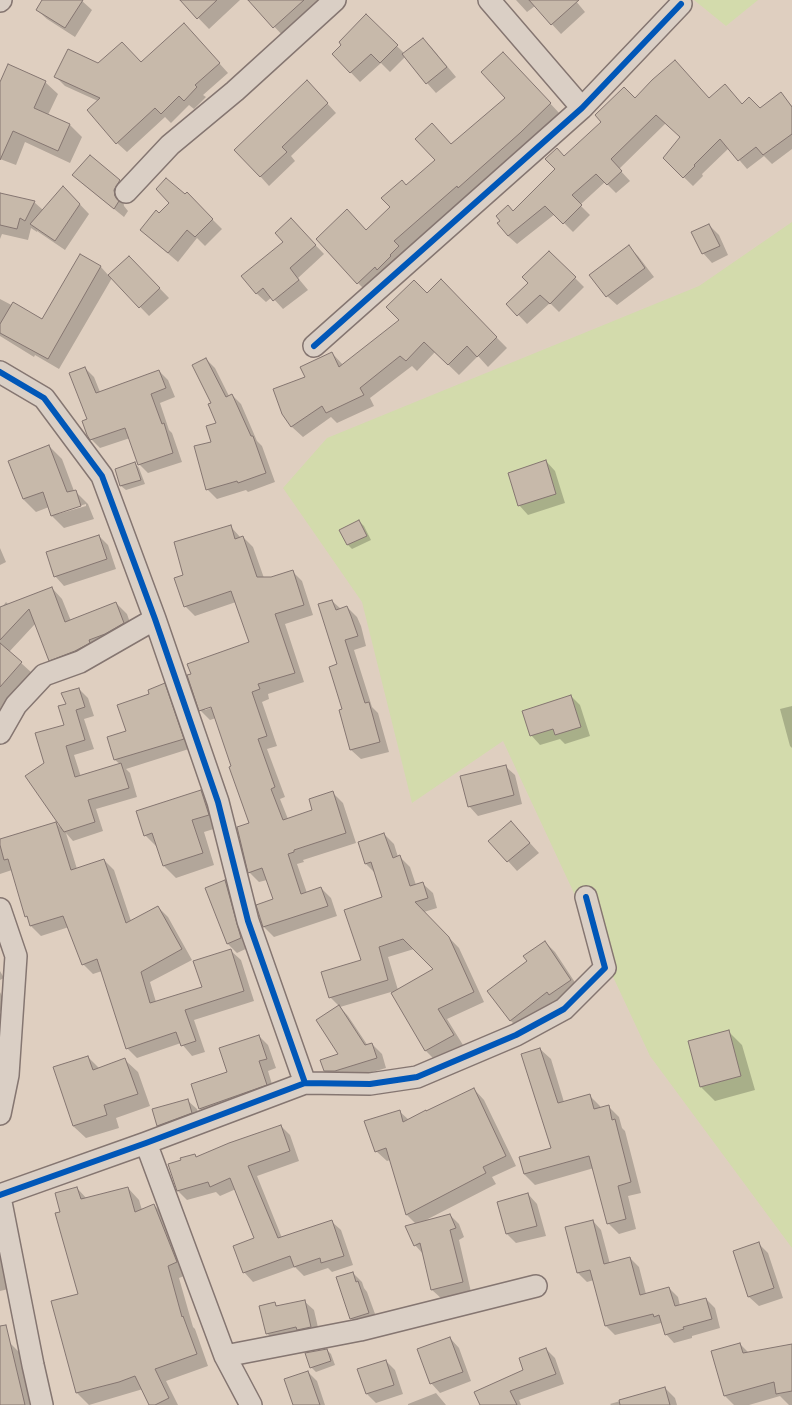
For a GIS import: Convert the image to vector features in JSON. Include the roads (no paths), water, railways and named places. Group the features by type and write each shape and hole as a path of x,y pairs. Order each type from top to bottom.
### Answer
{"street":[{"path":"126,192 170,145 235,91 335,0"},
{"path":"489,0 582,108"},
{"path":"314,346 582,108 681,4"},
{"path":"0,372 44,398 102,476 155,619 218,802 248,921 305,1083"},
{"path":"0,733 16,705 44,675 80,662 155,619"},
{"path":"42,1405 0,1196 305,1083 370,1084 417,1077 516,1035 564,1009 605,968 586,897"},
{"path":"0,909 16,956 8,1075 0,1114"},
{"path":"146,1143 225,1356 250,1405"},
{"path":"225,1356 360,1330 536,1286"}]}
